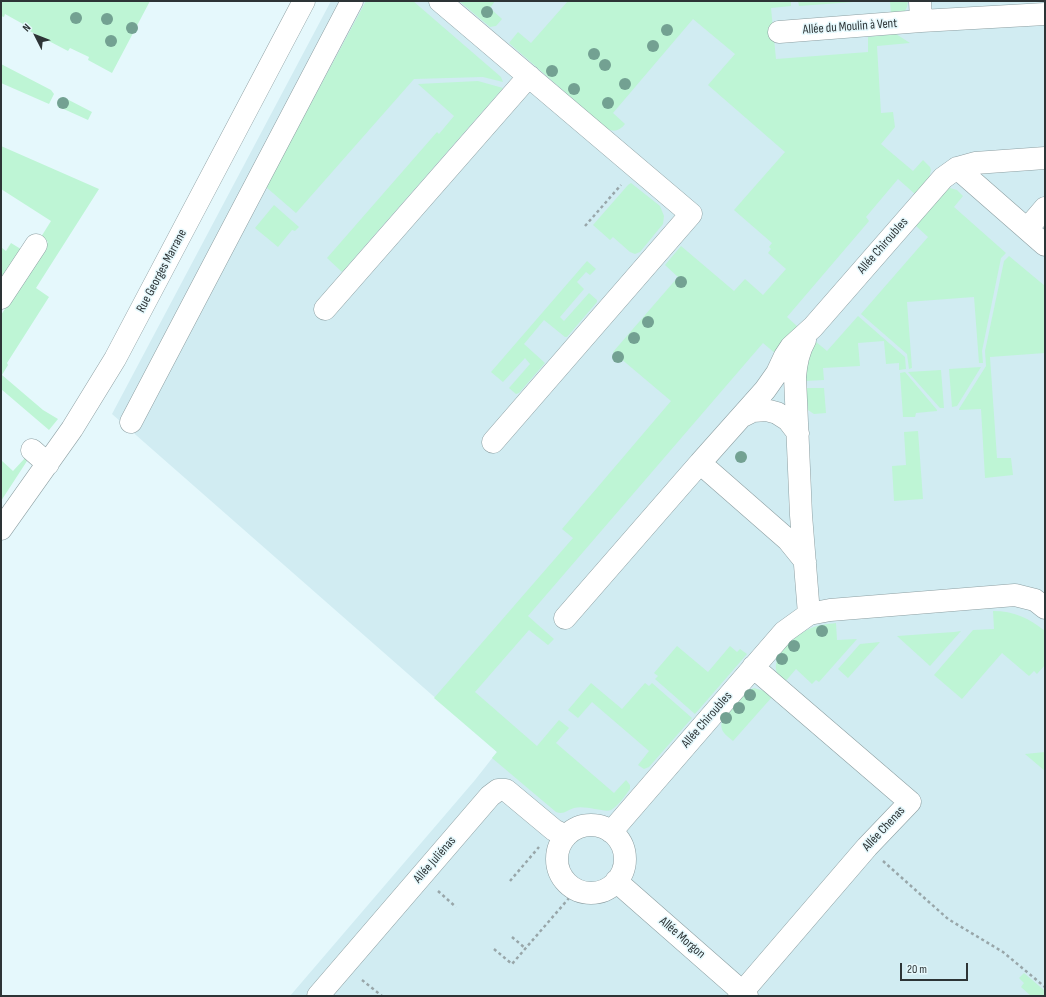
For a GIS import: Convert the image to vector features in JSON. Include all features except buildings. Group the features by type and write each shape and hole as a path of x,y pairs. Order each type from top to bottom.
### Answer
{"street":[{"name":"Rue Georges Marrane","path":"2,527 72,429 115,358 304,1"},
{"path":"130,422 352,1"},
{"path":"440,1 691,214 493,442"},
{"name":"Allée du Moulin à Vent","path":"779,32 921,11 1045,14"},
{"path":"325,309 529,76"},
{"name":"Allée Chiroubles","path":"565,618 765,390 777,373 791,347 813,327 943,178 957,168 975,163 1045,158"},
{"path":"957,168 1045,245"},
{"path":"1027,229 1045,208"},
{"path":"1,298 36,245"},
{"name":"Allée Chiroubles","path":"809,614 795,377 796,364 802,346 813,327"},
{"name":"Allée Chiroubles","path":"741,418 753,411 766,410 777,413 788,420 798,433"},
{"path":"32,450 48,464"},
{"path":"700,463 788,540 805,561"},
{"name":"Allée Chiroubles","path":"611,832 752,667 784,632 809,614 830,610 1015,595 1035,600 1045,608"},
{"name":"Allée Chenas","path":"742,994 867,847 910,802 752,667"},
{"name":"Allée Juliénas","path":"318,996 490,796 498,790 506,790 560,833"},
{"path":"587,825 600,826 611,832 619,840 623,850 624,861 622,871 616,881 608,888 598,892 587,893 576,890 566,882 559,872 557,860 560,833 587,825"},
{"name":"Allée Morgon","path":"616,881 742,994"}],"path":[{"path":"585,226 624,181"},
{"path":"510,881 560,833"},
{"path":"867,847 948,919 1003,952 1045,987"},
{"path":"494,948 512,964 576,890"},
{"path":"512,937 525,948"}],"shaded area":[{"path":"331,1 1045,1 1045,996 290,996 475,780 497,752 112,414"}],"green space":[{"path":"1,1 150,1 112,73 88,60 89,57 70,48 68,51 22,27 23,24 5,14 4,17 1,16"},
{"path":"366,1 413,1 501,77 503,82 483,77 414,79 296,213 266,187"},
{"path":"459,1 495,1 490,8 502,19 496,26 490,27"},
{"path":"568,1 791,1 791,6 771,8 776,59 868,52 868,37 896,34 910,43 877,46 881,113 893,112 895,127 881,144 913,171 923,160 931,170 929,178 915,194 898,179 866,217 869,221 787,317 799,328 776,354 763,343 528,616 554,639 548,645 529,630 475,692 537,746 559,720 569,728 556,743 614,793 626,780 630,785 630,789 624,798 611,810 604,811 579,807 561,813 556,812 492,758 497,752 434,698 573,538 562,529 671,401 613,352 678,277 665,265 681,246 734,291 745,279 763,295 786,269 768,253 771,249 769,247 772,243 734,210 785,152 708,85 735,54 693,19 613,113 625,124 618,130 614,131 606,128 509,43 518,32 531,43"},
{"path":"798,1 867,1 799,6"},
{"path":"890,1 908,1 905,11 891,15"},
{"path":"1,64 51,90 54,94 49,104 1,83"},
{"path":"478,81 503,88 342,272 327,258 437,132 439,134 454,116 418,84"},
{"path":"63,97 92,112 88,120 57,106"},
{"path":"1,146 99,189 36,288 49,297 7,363 8,365 2,375 43,410 58,419 49,430 1,389 1,315 48,242 41,237 51,221 1,189"},
{"path":"631,183 660,206 664,216 663,224 640,252 635,254 630,252 613,237 610,240 593,225"},
{"path":"950,188 957,190 963,196 954,207 1006,253 1001,258 982,351 983,363 979,363 974,297 907,302 912,368 909,369 907,354 861,314 928,237 915,225 947,189"},
{"path":"274,205 299,227 295,231 292,230 278,247 255,228"},
{"path":"11,243 24,251 1,287 1,249 2,248 6,251"},
{"path":"1009,256 1045,286 1045,353 990,357 997,458 1011,458 1013,475 985,478 981,409 959,409 986,366 985,351 1004,261"},
{"path":"587,261 596,269 590,275 586,272 577,282 584,289 560,317 564,321 589,293 597,300 597,302 567,337 544,320 524,344 545,363 519,393 516,394 509,388 530,364 525,358 503,382 491,372"},
{"path":"858,316 905,357 906,369 899,370 899,363 886,364 884,341 858,343 860,366 823,368 824,380 805,381 804,363 815,341 827,351"},
{"path":"981,367 957,406 952,407 949,369"},
{"path":"941,370 944,408 940,408 908,372"},
{"path":"905,372 937,411 916,413 915,417 903,417 900,373"},
{"path":"806,388 824,388 826,413 814,414 808,410"},
{"path":"918,431 923,499 894,501 892,466 906,465 904,432"},
{"path":"25,458 27,461 1,501 1,460 13,471"},
{"path":"993,611 1008,612 1021,616 1033,622 1045,631 1045,665 1037,674 1034,671 1029,676 1002,653 962,699 934,675 973,630 994,629"},
{"path":"836,623 837,640 857,639 819,682 816,680 812,684 796,669 784,683 777,674 777,660 791,641 809,629"},
{"path":"961,631 930,666 897,636 954,632"},
{"path":"880,642 848,678 838,669 860,644"},
{"path":"677,646 708,672 730,646 737,652 740,649 747,654 695,714 655,679 658,676 654,673"},
{"path":"591,683 622,709 645,683 649,686 652,683 692,718 649,767 644,769 638,765 649,751 592,702 578,718 568,710"},
{"path":"754,688 764,691 772,697 733,741 722,730 722,721 747,691"},
{"path":"1045,752 1045,771 1025,754"},
{"path":"1024,973 1045,991 1045,996 1031,996 1021,987 1024,983 1019,978"}]}
